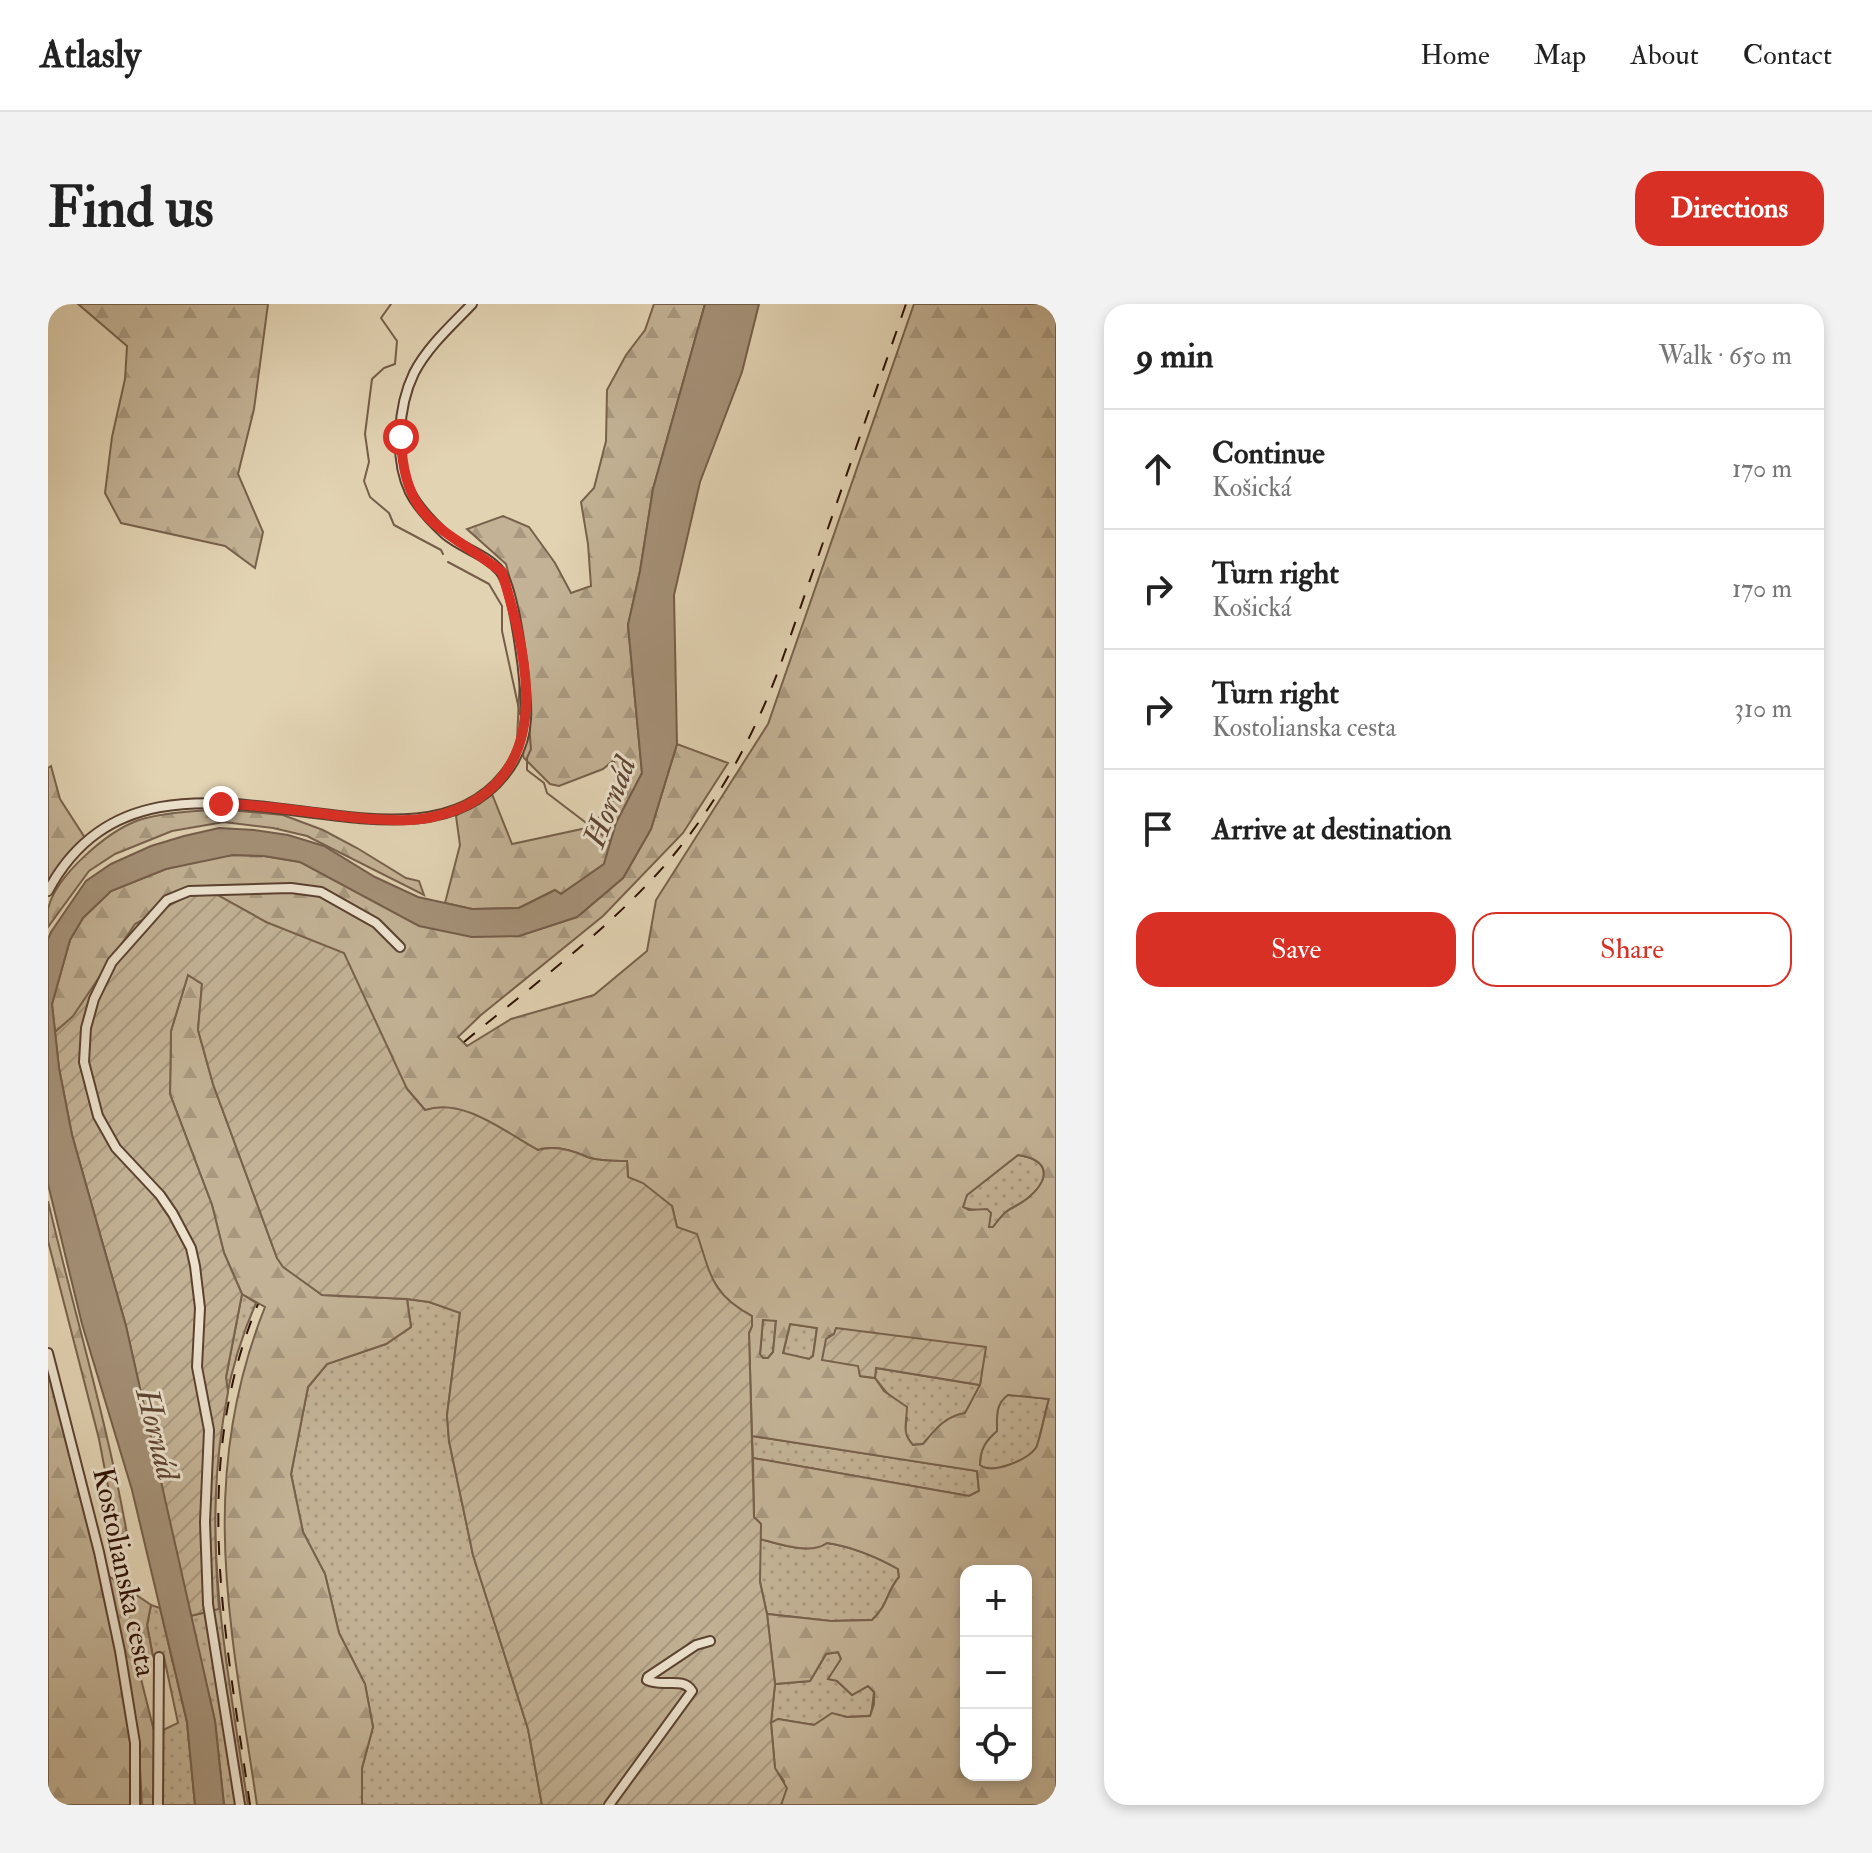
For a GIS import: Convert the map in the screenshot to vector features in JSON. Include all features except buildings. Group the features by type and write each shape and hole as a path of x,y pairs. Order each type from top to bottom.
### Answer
{"street":[{"path":"48,891 68,861 87,841 124,819 162,808 189,804 253,804 362,818 413,820 465,807 491,789 505,773 519,750 526,720 526,700 517,623 502,572 447,536 425,514 410,492 402,465 404,408 414,373 432,346 472,304"},
{"path":"240,1805 208,1604 205,1522 209,1430 197,1367 200,1308 195,1266 188,1241 173,1214 160,1195 116,1148 98,1116 84,1062 86,1028 94,999 112,962 167,900 189,891 291,888 321,892 376,923 400,947"},
{"name":"Kostolianska cesta","path":"48,1353 99,1552 120,1651 135,1743 135,1805"},
{"path":"609,1805 692,1691 683,1682 660,1685 647,1680 648,1677 696,1645 710,1641"},
{"path":"158,1805 159,1657"}],"green space":[{"path":"78,304 268,304 254,409 238,474 263,532 255,568 225,546 121,523 105,493 112,437 125,379 127,346"},
{"path":"654,304 705,304 653,489 628,625 642,773 616,823 604,864 561,894 555,890 519,908 472,909 445,903 460,845 456,816 490,789 512,844 591,827 617,796 614,760 603,769 559,786 550,784 524,758 517,740 521,654 515,598 506,564 467,529 503,516 529,527 555,563 571,593 591,586 581,502 594,488 606,441 607,390 626,355 645,330"},
{"path":"914,304 1056,304 1056,1805 781,1805 784,1781 775,1769 771,1723 778,1719 814,1725 832,1713 847,1717 870,1716 874,1692 868,1686 852,1695 837,1681 828,1679 841,1659 838,1652 826,1654 810,1681 775,1684 767,1614 831,1621 872,1620 882,1609 899,1577 898,1569 846,1547 827,1543 803,1548 760,1539 761,1524 754,1517 753,1458 969,1496 979,1491 977,1471 752,1436 749,1333 752,1326 728,1302 712,1279 706,1269 702,1250 677,1227 672,1206 628,1177 627,1161 596,1159 558,1148 538,1150 490,1123 425,1110 266,922 203,887 78,1022 55,1032 52,1004 70,940 83,918 111,891 166,869 208,858 264,856 300,862 519,936 577,917 623,878 651,829 677,744 728,763 683,833 603,916 458,1037 467,1046 511,1019 594,995 647,951 656,900 768,724","holes":["1018,1155 1029,1157 1041,1166 1044,1171 1041,1184 1025,1200 1006,1212 993,1227 989,1227 991,1213 987,1209 969,1210 963,1207 967,1195","763,1320 776,1321 773,1352 768,1358 760,1354","790,1324 817,1328 813,1356 809,1359 783,1353","829,1336 985,1347 980,1385 965,1413 946,1420 923,1444 913,1445 906,1431 907,1407 884,1391 875,1378 860,1376 859,1366","1008,1395 1049,1399 1039,1440 1032,1453 1025,1457 1009,1465 985,1468 980,1465 982,1450 997,1431 998,1411"]},
{"path":"51,766 60,799 87,841 48,892 48,768"},
{"path":"218,809 283,815 323,830 406,878 419,881 424,895 307,836 224,822 172,831 115,854 89,871 48,927 48,909 61,882 85,856 113,834 149,817"},
{"path":"203,887 266,922 344,953 407,1089 425,1110 439,1107 469,1112 538,1150 558,1148 596,1159 627,1161 628,1177 643,1183 672,1206 677,1227 697,1234 720,1291 752,1316 749,1333 754,1517 761,1524 760,1582 775,1684 771,1723 775,1768 787,1788 781,1805 542,1805 528,1729 473,1555 449,1441 447,1415 460,1313 429,1302 407,1299 322,1295 283,1267 213,1084 198,1030 202,984 188,975 171,1031 170,1094 212,1205 224,1253 242,1294 226,1377 228,1392 217,1474 215,1526 219,1609 190,1616 126,1326 72,1135 55,1032 73,1016 135,924"},
{"path":"188,975 202,984 198,1030 213,1084 277,1258 322,1295 407,1299 411,1327 386,1344 327,1364 308,1387 291,1474 303,1532 325,1574 339,1633 365,1684 373,1727 362,1768 362,1805 257,1805 230,1615 225,1554 225,1494 231,1433 244,1371 265,1307 242,1294 224,1253 212,1205 170,1094 171,1031"},
{"path":"1018,1155 1041,1166 1044,1171 1041,1184 993,1227 988,1227 991,1213 962,1207 967,1195"},
{"path":"48,1201 119,1492 127,1534 119,1544 99,1439 48,1241"},
{"path":"242,1294 256,1303 234,1364 221,1426 216,1489 216,1552 229,1679 248,1805 242,1805 210,1592 206,1527 226,1377"},
{"path":"407,1299 460,1312 447,1415 449,1441 473,1555 528,1729 542,1805 362,1805 362,1768 373,1727 365,1684 339,1633 325,1574 303,1532 291,1474 308,1387 327,1364 386,1344 411,1327"},
{"path":"763,1319 776,1320 773,1352 768,1358 760,1355"},
{"path":"790,1324 817,1328 813,1356 809,1359 783,1354"},
{"path":"836,1328 986,1347 980,1385 876,1368 875,1378 860,1376 858,1366 822,1360 826,1339 834,1334"},
{"path":"48,1352 99,1552 135,1743 135,1805 48,1805"},
{"path":"876,1368 980,1385 965,1414 946,1421 923,1444 913,1445 906,1432 907,1418 875,1378"},
{"path":"1009,1394 1049,1399 1037,1445 1032,1453 1018,1461 986,1468 980,1465 982,1450 997,1431 999,1406"},
{"path":"752,1436 977,1471 979,1491 969,1496 753,1458"},
{"path":"760,1539 803,1548 827,1543 846,1547 898,1569 899,1577 882,1609 872,1620 831,1621 767,1614 760,1582"},
{"path":"107,1575 151,1605 147,1625 153,1657 136,1659 154,1731 155,1805 142,1805 139,1750"},
{"path":"151,1605 160,1608 187,1722 195,1805 161,1805 161,1731 178,1723 164,1657 153,1657 147,1625"},
{"path":"207,1612 237,1805 224,1805 215,1721 190,1616"},
{"path":"838,1652 841,1658 837,1681 852,1695 868,1686 874,1692 871,1716 832,1714 814,1725 778,1719 771,1723 775,1684 810,1681 826,1654"}],"shaded area":[{"path":"705,304 759,304 742,372 700,482 674,595 677,744 651,829 623,878 577,917 519,936 472,937 419,926 300,862 233,855 166,869 111,891 83,918 70,940 52,1004 59,1068 72,1135 126,1326 215,1721 224,1805 195,1805 187,1722 132,1490 82,1324 48,1184 48,939 86,881 111,864 151,846 219,828 288,835 324,846 375,877 418,897 472,909 519,908 555,890 561,894 604,864 616,823 642,773 628,625 653,489"}],"waterway":[{"path":"391,304 381,318 397,341 395,364 384,368 372,379 365,434 369,462 364,481 370,497 389,513 394,525 441,550 443,554"},
{"path":"448,562 489,584 502,606 502,631 520,714"},
{"name":"Hornád","path":"529,725 531,749 527,770 544,783 547,793 610,841"}],"railway":[{"path":"464,1042 569,957 643,889 684,842 717,796 757,721 779,669 906,304"},
{"path":"250,1805 224,1615 219,1553 219,1490 224,1428 237,1366 258,1304"}],"route":[{"path":"221,804 253,804 362,818 413,820 465,807 491,789 519,750 526,720 526,700 517,623 502,572 447,536 425,514 410,492 402,465 401,437"}]}
